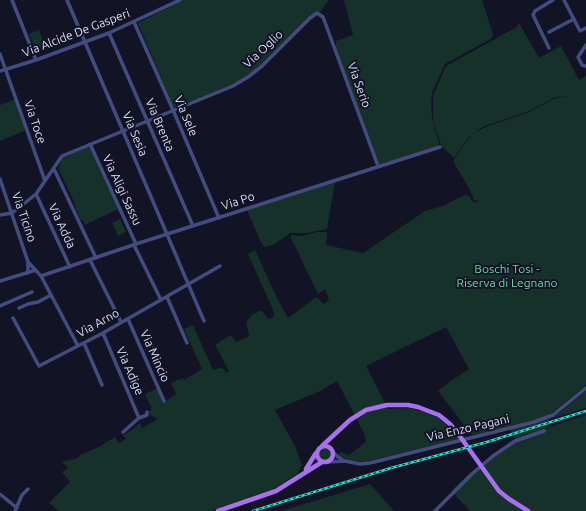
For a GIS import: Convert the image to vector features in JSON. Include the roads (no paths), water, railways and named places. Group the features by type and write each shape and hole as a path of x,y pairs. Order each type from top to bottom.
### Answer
{"main road":[{"path":"304,472 311,464 318,448 350,420 366,410 391,404 408,405 439,415 450,424 460,435 499,491 528,511"},
{"path":"218,511 276,491 304,472 332,457 334,435"},
{"path":"322,446 326,445 332,450"},
{"path":"316,452 317,457 324,462"}],"street":[{"path":"12,0 36,60"},
{"name":"Via Sesia","path":"67,0 204,321"},
{"name":"Via Alcide De Gasperi","path":"0,71 36,60 109,33 180,0"},
{"path":"549,48 533,15 535,11 553,0"},
{"path":"564,0 580,31 586,28"},
{"name":"Via Oglio","path":"12,213 36,194 62,156 233,86 248,77 268,60 310,18 317,13"},
{"name":"Via Serio","path":"317,13 323,17 378,166"},
{"path":"549,32 574,19"},
{"name":"Via Sele","path":"134,22 219,218"},
{"name":"Via Brenta","path":"109,33 193,226"},
{"path":"586,45 578,57 582,65 586,66"},
{"name":"Via Toce","path":"0,54 45,181"},
{"name":"Via Aligi Sassu","path":"90,144 161,300"},
{"name":"Via Po","path":"41,276 440,147"},
{"path":"54,169 96,258"},
{"name":"Via Ticino","path":"0,179 28,262"},
{"name":"Via Adda","path":"36,194 70,267"},
{"path":"0,215 12,213"},
{"path":"90,260 121,322"},
{"path":"28,262 41,276 78,346"},
{"path":"28,262 28,271"},
{"name":"Via Arno","path":"13,318 39,366 128,319 220,266"},
{"path":"0,281 34,268"},
{"path":"0,306 32,292"},
{"path":"19,308 38,302 51,295"},
{"path":"166,297 187,343"},
{"name":"Via Mincio","path":"128,319 164,401"},
{"name":"Via Adige","path":"102,333 139,418"},
{"path":"84,342 102,386"},
{"name":"Via Enzo Pagani","path":"324,462 345,461 360,464 370,463 522,426 547,418 556,413 586,388"},
{"path":"122,432 139,418 147,415 147,412"},
{"path":"435,511 481,466 515,441 544,430"},
{"name":"Via Enzo Pagani","path":"332,450 337,456 345,461"},
{"path":"0,494 16,509 22,495 28,489"}],"railway":[{"path":"253,511 391,468 487,442 586,411"}],"park label":[{"name":"Boschi Tosi - Riserva di Legnano","path":"507,276"}]}
